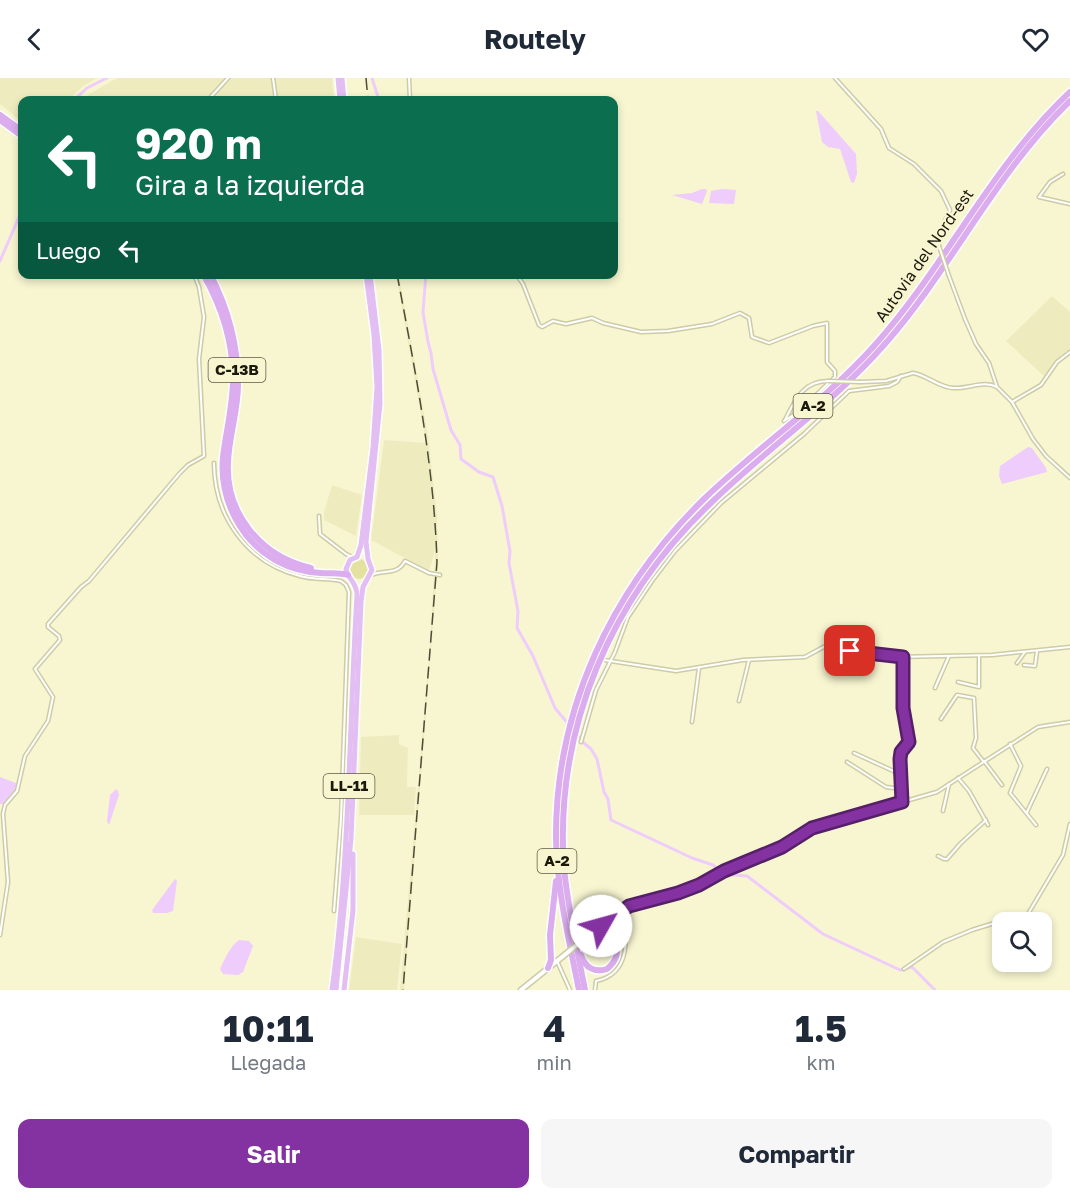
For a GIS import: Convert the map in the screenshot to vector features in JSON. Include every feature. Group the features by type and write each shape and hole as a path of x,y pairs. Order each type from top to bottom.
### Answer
{"highway":[{"path":"340,78 342,96"},
{"path":"974,209 1014,150 1070,87"},
{"name":"Autovia del Nord-est","path":"579,990 564,915 557,857 557,805 569,731 582,687 602,638 621,602 649,561 677,527 710,495 820,400 862,359 922,287 974,209 1021,145 1070,92"},
{"name":"Autovia del Nord-est","path":"585,990 569,906 565,870 564,802 576,729 593,674 610,636 634,594 685,528 715,498 825,404 878,351 920,300 995,190 1031,143 1070,103"},
{"path":"0,115 18,128"},
{"path":"0,120 18,133"},
{"name":"C-13B","path":"206,279 222,314 232,361 232,396 223,472 225,490 233,515 251,541 279,562 303,571 348,575"},
{"name":"C-13B","path":"212,279 227,314 237,361 237,400 228,469 230,490 237,512 257,540 288,561 322,570 339,570 347,565"},
{"name":"LL-11","path":"355,557 362,537 376,403 375,350 368,279"},
{"name":"LL-11","path":"334,990 351,839 360,616 362,593 369,577 366,542 381,396 378,339 369,279"},
{"path":"369,561 355,557 347,565 348,575 354,581 362,582 369,577"},
{"name":"LL-11","path":"334,990 348,813 357,595 354,581"},
{"path":"344,990 354,905 353,859 360,685 360,616"},
{"name":"A-2","path":"548,968 551,954 557,857"},
{"name":"A-2","path":"565,870 581,955 590,968 607,969 613,963 616,950 604,929 605,923"},
{"path":"586,938 599,934 609,938"},
{"path":"551,954 553,959 559,960"}],"street":[{"path":"212,96 228,78"},
{"path":"273,78 275,96"},
{"path":"409,78 410,96"},
{"path":"835,78 881,129 890,148 918,168 947,200 950,210 938,235 939,246 968,327 989,363 997,387 1012,402 1053,464 1070,478"},
{"path":"1063,174 1050,182 1039,197 1070,204"},
{"path":"0,935 8,882 3,814 5,805 17,791 25,756 48,721 53,697 35,669 60,640 48,624 89,581 172,481 188,465 204,456 199,359 204,317 196,279"},
{"path":"520,279 538,323 542,327 553,321 565,324 592,318 641,332 668,331 712,324 740,313 750,319 752,337 769,343 820,323 829,324 827,362 835,371 835,377 831,381 792,417 784,421 804,388 817,382 828,381 831,381 861,382 886,381 916,373 951,388 970,388 987,384 997,387"},
{"path":"1012,402 1039,386 1057,362 1070,352"},
{"path":"581,741 596,690 611,662 628,617 675,551 721,503 812,428 849,391 889,386 897,382 901,376"},
{"path":"214,463 215,482 222,508 232,528 251,551 285,572 308,578 338,580 344,583 349,590 341,819 334,911"},
{"path":"319,516 320,534 346,554 355,557"},
{"path":"346,554 347,565"},
{"path":"369,561 375,568 383,571 396,571 405,561 429,573 440,574"},
{"path":"369,577 383,571"},
{"path":"604,660 674,672 750,660 805,657 831,643 854,651 903,657 979,656 1070,647"},
{"path":"1024,666 1035,666 1037,651"},
{"path":"1017,663 1025,652"},
{"path":"935,688 949,656"},
{"path":"958,681 979,687 979,656"},
{"path":"902,802 901,752 909,742 903,708 903,657"},
{"path":"739,701 750,660"},
{"path":"693,722 699,668"},
{"path":"941,719 957,695 974,698 976,740 973,748 1002,785"},
{"path":"521,990 623,909 678,893 773,851 815,826 934,793 1039,726 1070,722"},
{"path":"1010,744 1021,766 1010,793 1036,825"},
{"path":"854,753 900,774"},
{"path":"847,762 886,787 901,789"},
{"path":"1026,813 1047,769"},
{"path":"957,778 969,790 988,825"},
{"path":"943,811 949,784"},
{"path":"938,856 947,859 986,820"},
{"path":"904,969 944,942 972,930 1001,921 1024,920 1063,855 1070,824"},
{"path":"594,990 596,981 609,977 617,969 626,951 623,909"},
{"path":"559,960 570,990"}],"shaded area":[{"path":"0,78 97,78 72,96 18,96 18,119 0,104"},
{"path":"117,78 332,78 334,96 87,96"},
{"path":"816,111 856,154 857,174 854,183 851,182 840,149 828,147 822,142"},
{"path":"702,189 707,191 702,204 672,195 692,193"},
{"path":"736,190 734,204 709,203 711,191"},
{"path":"397,279 400,279 428,436 437,515 438,561 404,990 400,990 429,660 435,557 434,544 434,555 429,571 371,540 384,440 426,443"},
{"path":"1052,296 1070,312 1070,349 1057,359 1045,377 1006,341"},
{"path":"1028,447 1032,448 1047,472 1002,484 999,476 1000,466"},
{"path":"332,485 362,495 356,536 324,520"},
{"path":"355,559 363,559 369,565 369,573 363,579 355,579 349,573 349,565"},
{"path":"399,735 399,744 408,748 407,787 416,787 414,815 359,815 361,737"},
{"path":"0,777 16,783 14,792 4,804 0,804"},
{"path":"116,789 119,795 109,825 107,821 110,795"},
{"path":"175,879 177,881 173,911 153,913 152,910"},
{"path":"356,937 402,944 397,990 349,990"},
{"path":"239,940 249,941 253,946 243,972 238,975 223,974 220,969 230,949"}],"waterway":[{"path":"78,96 87,88 107,78"},
{"path":"372,78 378,96"},
{"path":"0,261 18,219"},
{"path":"426,279 423,312 428,342 433,369 451,430 460,445 461,459 479,472 493,477 502,506 518,611 517,628 533,656 555,708 597,759 611,820 692,858 713,865 723,874 747,876 823,934 900,970 912,967 935,990"}],"railway":[{"path":"366,78 368,96"},
{"path":"398,279 428,453 437,562 403,990"}],"route":[{"path":"601,926 629,906 699,885 724,871 782,847 812,828 902,802 899,765 901,752 909,742 903,708 903,657 850,651"}]}
